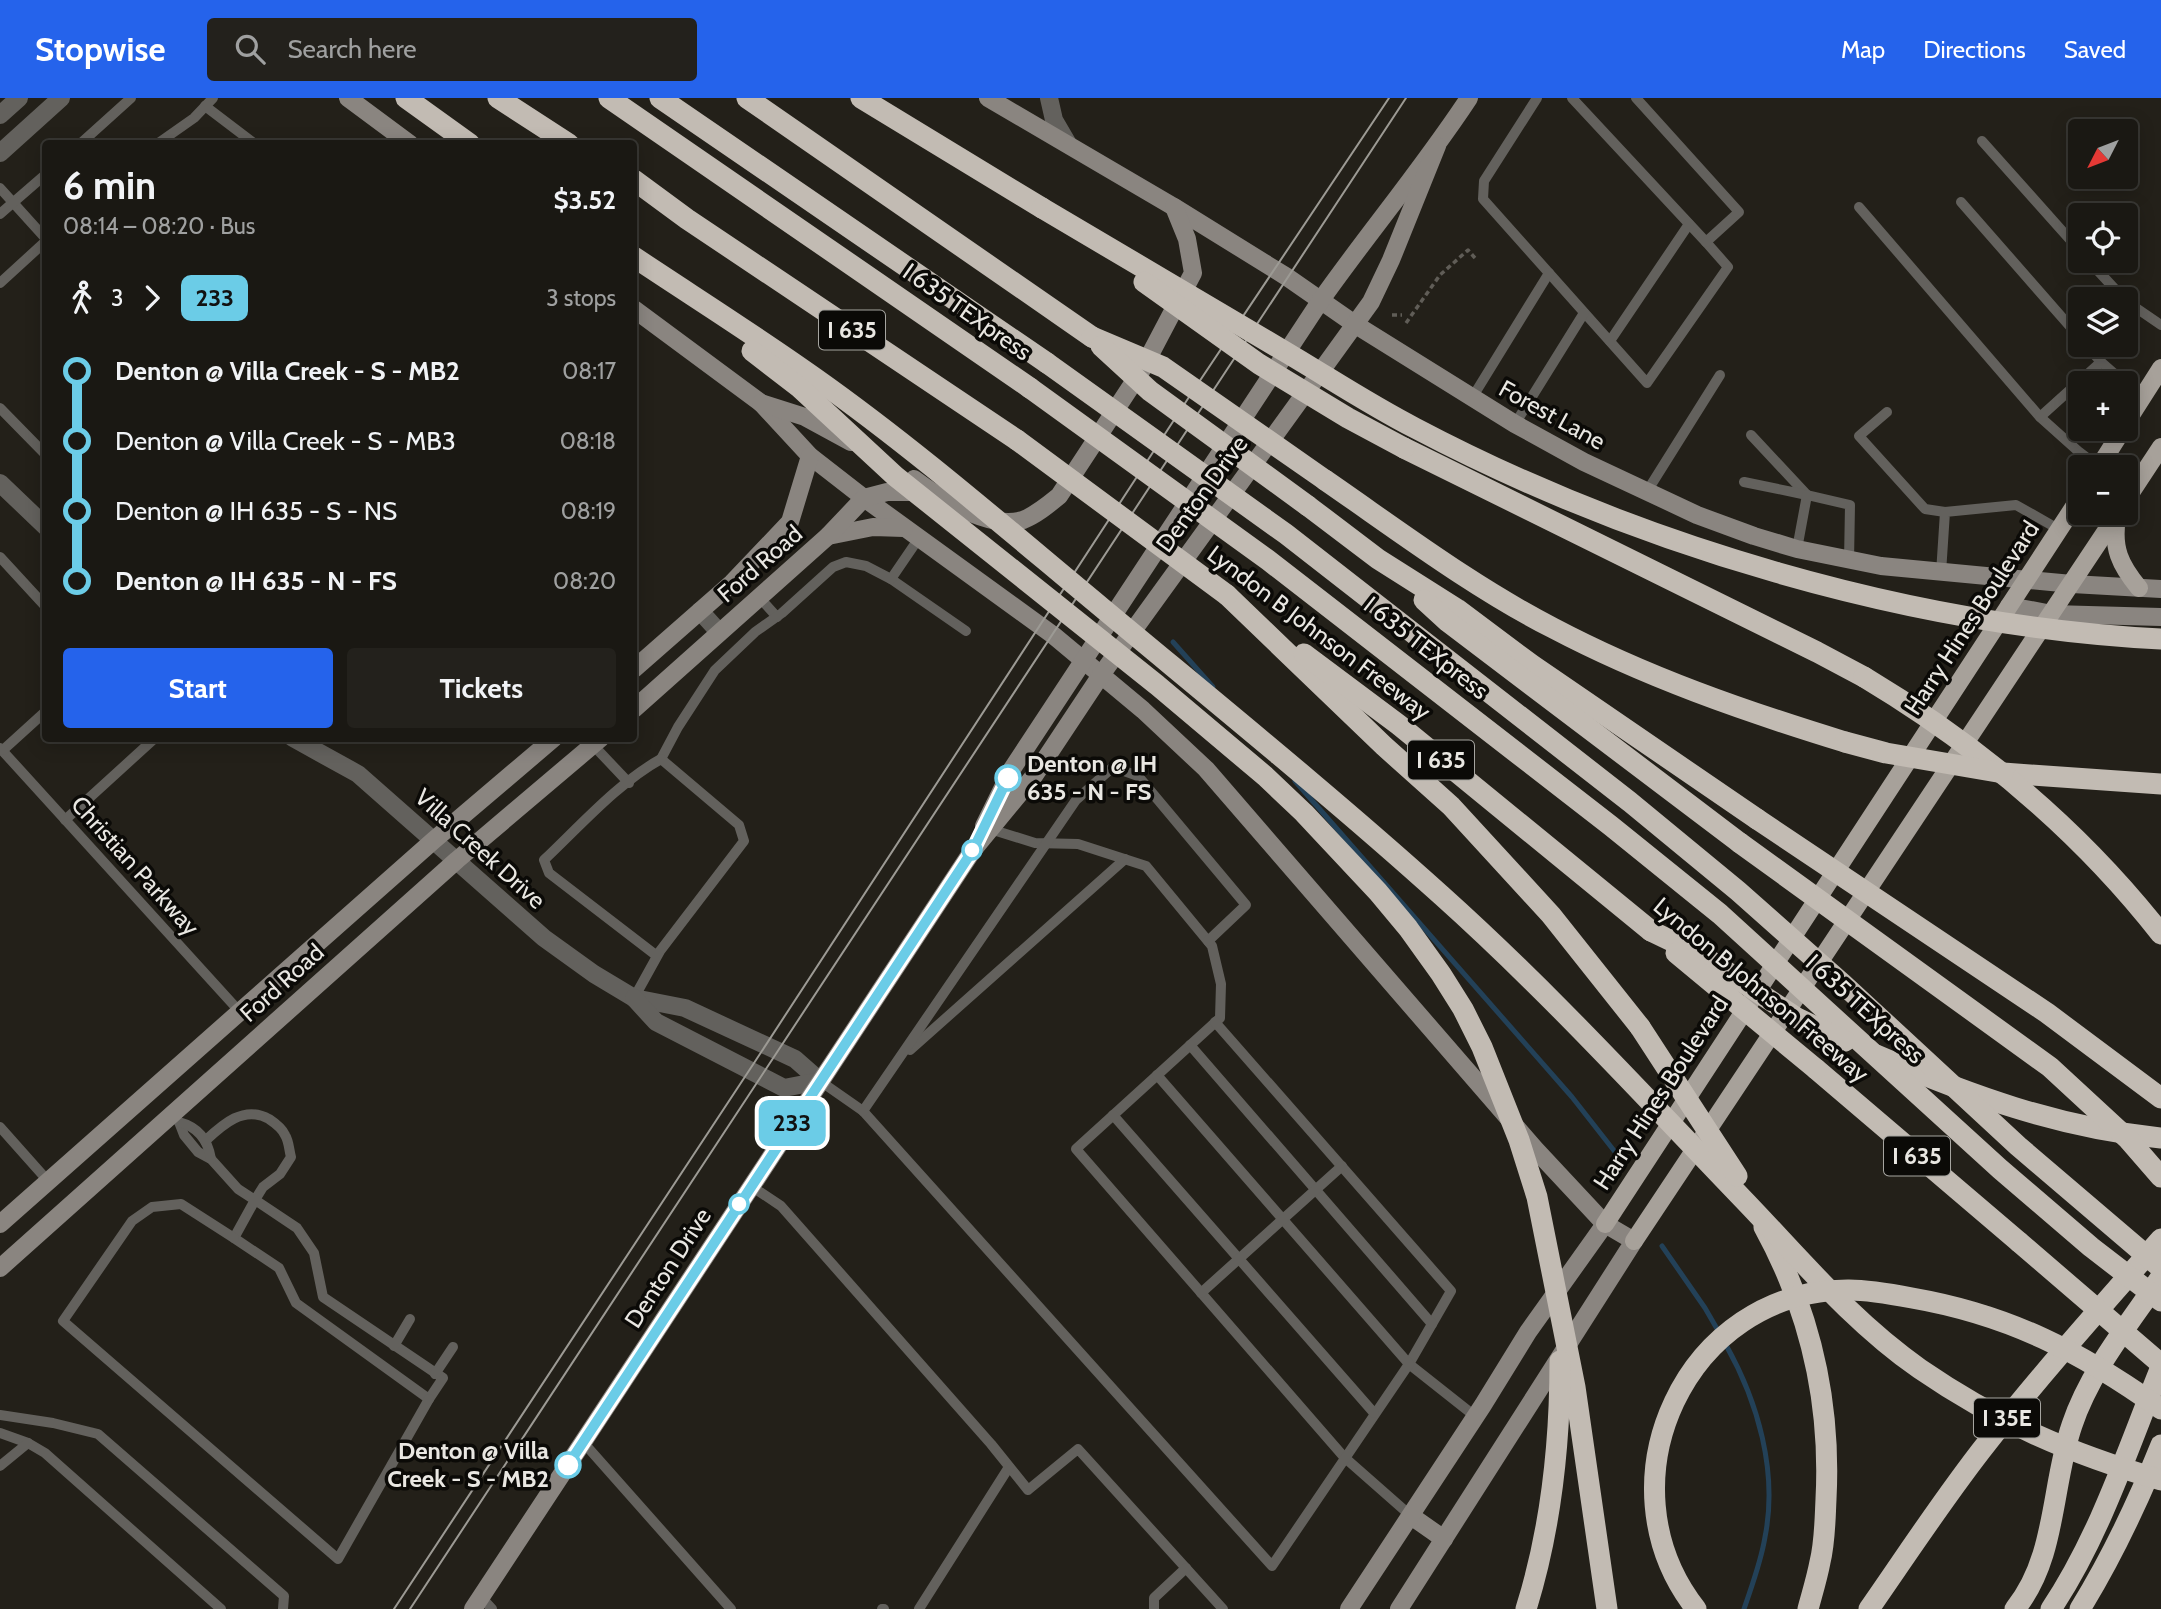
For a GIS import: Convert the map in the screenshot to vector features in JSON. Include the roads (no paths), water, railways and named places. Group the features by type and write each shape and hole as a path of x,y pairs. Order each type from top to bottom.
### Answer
{"highway":[{"path":"406,98 464,140"},
{"path":"498,98 563,140"},
{"path":"520,98 578,140"},
{"name":"I 635 TEXpress","path":"609,98 1030,388 1279,568 1720,914 2000,1169 2091,1247 2161,1301"},
{"name":"I 635 TEXpress","path":"660,98 1047,363 1286,534 1630,802 1805,950 2018,1146 2161,1268"},
{"path":"747,98 1084,331 1150,391 1378,559 1457,609 1532,665 1997,979 2098,1049 2161,1098"},
{"path":"861,98 1414,428 1501,470 1649,531 1754,566 1872,597 1984,619 2077,632 2161,639"},
{"name":"Lyndon B Johnson Freeway","path":"637,185 1017,440 1399,725 1816,1069 2161,1365"},
{"path":"1042,208 1212,332 1348,418 1489,491 1816,652 1906,702 1978,752 2062,824 2161,934"},
{"path":"637,259 816,379 915,455 1316,786 1494,944 1580,1029 1811,1273 1878,1337 1958,1394 2027,1433 2105,1463 2161,1480"},
{"path":"637,265 800,388 895,476 1214,732 1304,813 1378,891 1441,974 1482,1047 1519,1140 1537,1197 1575,1387 1607,1609"},
{"path":"1084,331 1163,367 1439,559 1554,629 1674,684 1743,710 1845,743 1886,753 2003,773 2161,784"},
{"path":"1378,559 1448,622 1740,843 2050,1068 2127,1139 2161,1177"},
{"path":"1227,595 1460,815 1550,915 1640,1027 1737,1176 1783,1262 1799,1302 1811,1342 1825,1417 1825,1523 1821,1561 1808,1609"},
{"path":"1651,931 1703,957 1797,1017 1845,1041 2001,1104 2049,1119 2098,1130 2161,1138"},
{"name":"I 35E","path":"1869,1609 1986,1444 2161,1239"},
{"path":"2015,1609 2042,1561 2061,1466 2077,1413 2110,1352 2161,1278"},
{"path":"1696,1609 1677,1583 1659,1532 1655,1485 1662,1428 1677,1393 1713,1345 1740,1322 1768,1307 1803,1296 1848,1290 1896,1295 1963,1308 2002,1320 2054,1342 2108,1373 2161,1409"},
{"path":"1526,1609 1538,1570 1553,1484 1560,1394 1560,1317"},
{"path":"2051,1609 2063,1592 2097,1524 2161,1365"},
{"path":"2080,1609 2104,1570 2161,1445"}],"main road":[{"path":"2138,405 2161,368"},
{"path":"2138,482 2161,447"},
{"name":"Harry Hines Boulevard","path":"1605,1224 2068,517"},
{"path":"1634,1241 2110,525"},
{"path":"2116,525 2114,536 2119,558 2139,588"}],"street":[{"path":"0,115 19,98"},
{"path":"0,153 61,98"},
{"path":"348,98 405,140"},
{"name":"Forest Lane","path":"988,98 1174,207 1515,424 1646,493 1731,527 1797,549 1849,561 1941,573 2161,589"},
{"path":"1049,98 1054,120 1068,144"},
{"name":"Denton Drive","path":"973,850 1012,769 1082,660 1321,300 1364,239 1437,146 1469,98"},
{"name":"Denton Drive","path":"482,1605 583,1443 973,850 1034,776 1101,675 1371,302 1437,146"},
{"path":"761,403 805,417 899,469 951,504 987,519 1021,520 1039,512 1059,496 1143,368 1192,273 1187,239 1174,207"},
{"path":"637,311 761,403 810,456 1053,635 1143,710 1206,769 1535,1149 1605,1224 1634,1241 1398,1609"},
{"name":"Ford Road","path":"637,666 732,583 790,522 810,456"},
{"path":"0,483 42,523"},
{"path":"864,498 887,492 932,492"},
{"name":"Ford Road","path":"637,706 828,536 864,498"},
{"path":"828,536 873,527 913,533"},
{"path":"2009,606 2052,614 2161,617"},
{"path":"700,611 719,632"},
{"name":"Villa Creek Drive","path":"300,742 358,774 544,938 594,974 634,998 656,1022 784,1088 820,1081"},
{"name":"Ford Road","path":"0,1224 434,840 549,742"},
{"name":"Ford Road","path":"0,1268 70,1205 176,1118 457,860 597,742"},
{"name":"Villa Creek Drive","path":"634,998 685,1009 795,1059 820,1081"},
{"path":"150,1091 176,1118"},
{"path":"48,1181 70,1205"},
{"name":"Harry Hines Boulevard","path":"1349,1609 1476,1417 1528,1332 1605,1224"},
{"path":"1411,1516 1444,1539"}],"lane":[{"path":"84,140 131,98"},
{"path":"1537,98 1484,181 1483,199 1647,383 1728,267 1572,98"},
{"path":"1636,98 1739,212 1706,242"},
{"path":"163,140 194,118 209,102 251,140"},
{"path":"1982,141 2068,237"},
{"path":"0,214 42,178"},
{"path":"0,188 42,236"},
{"path":"1961,202 2068,324"},
{"path":"1859,207 2040,417 2083,455"},
{"path":"1610,341 1689,224"},
{"path":"0,283 42,244"},
{"path":"1472,398 1549,273"},
{"path":"2099,273 2113,287"},
{"path":"2138,309 2161,325"},
{"path":"1515,424 1584,313"},
{"path":"2097,357 2111,371"},
{"path":"2040,417 2101,362"},
{"path":"1646,493 1720,375"},
{"path":"2138,395 2142,399"},
{"path":"0,408 42,451"},
{"path":"1887,412 1859,436 1925,509 1945,512 2016,505 2060,530"},
{"path":"1751,435 1807,495"},
{"path":"1744,482 1850,505 1849,561"},
{"path":"1797,549 1807,495"},
{"path":"1941,573 1945,512"},
{"path":"891,579 913,533"},
{"path":"0,557 42,603"},
{"path":"657,956 549,873 544,860 648,766 662,759 678,727 715,670 755,632 833,567 846,562 866,566 891,579 966,631"},
{"path":"759,597 776,617"},
{"path":"697,652 715,670"},
{"path":"1,749 42,714"},
{"path":"65,820 151,742"},
{"path":"597,742 629,783"},
{"name":"Christian Parkway","path":"1,749 240,1012"},
{"path":"634,998 657,956 744,841 739,825 662,759"},
{"path":"863,1111 1076,800 1113,766 1138,776 1246,905 1208,941"},
{"path":"990,829 1035,843 1078,844 1146,866 1212,946 1221,984 1220,1018 1076,1149 1344,1457 1411,1516"},
{"path":"897,1062 1125,859"},
{"path":"820,1081 863,1111 1272,1566 1409,1364 1451,1291 1215,1022"},
{"path":"1190,1045 1432,1324"},
{"path":"1157,1075 1409,1364 1476,1417"},
{"path":"205,1141 234,1117 249,1114 264,1116 276,1123 286,1135 290,1157 280,1174 263,1187 233,1238"},
{"path":"1113,1115 1374,1413"},
{"path":"176,1118 192,1126 209,1144 211,1159"},
{"path":"176,1118 184,1135 198,1152 211,1159 238,1189 297,1228 314,1253 323,1297 443,1378 338,1559 63,1321 132,1221 152,1207 181,1204 279,1268 296,1303 429,1399"},
{"path":"0,1128 48,1181"},
{"path":"1201,1293 1342,1166"},
{"path":"751,1186 781,1206 1028,1490 1078,1449 1223,1609"},
{"path":"394,1346 410,1319"},
{"path":"435,1374 453,1347"},
{"path":"0,1415 53,1423 98,1434 284,1595 283,1609"},
{"path":"0,1433 28,1443 45,1453 220,1609"},
{"path":"0,1466 28,1443"},
{"path":"583,1443 731,1609"},
{"path":"919,1609 1009,1466"},
{"path":"1154,1609 1154,1598 1186,1568"}],"waterway":[{"path":"1173,642 1213,687"},
{"path":"1295,781 1572,1097 1619,1157"},
{"path":"1662,1246 1720,1334"},
{"path":"1726,1345 1756,1414 1767,1463 1769,1488 1763,1546 1744,1609"}],"tram line":[{"path":"394,1609 1191,394 1389,98"},
{"path":"410,1609 1406,98"}],"place":[{"name":"Denton @ IH 635 - N - FS","path":"1008,778"},
{"name":"Denton @ Villa Creek - S - MB2","path":"568,1465"}]}
